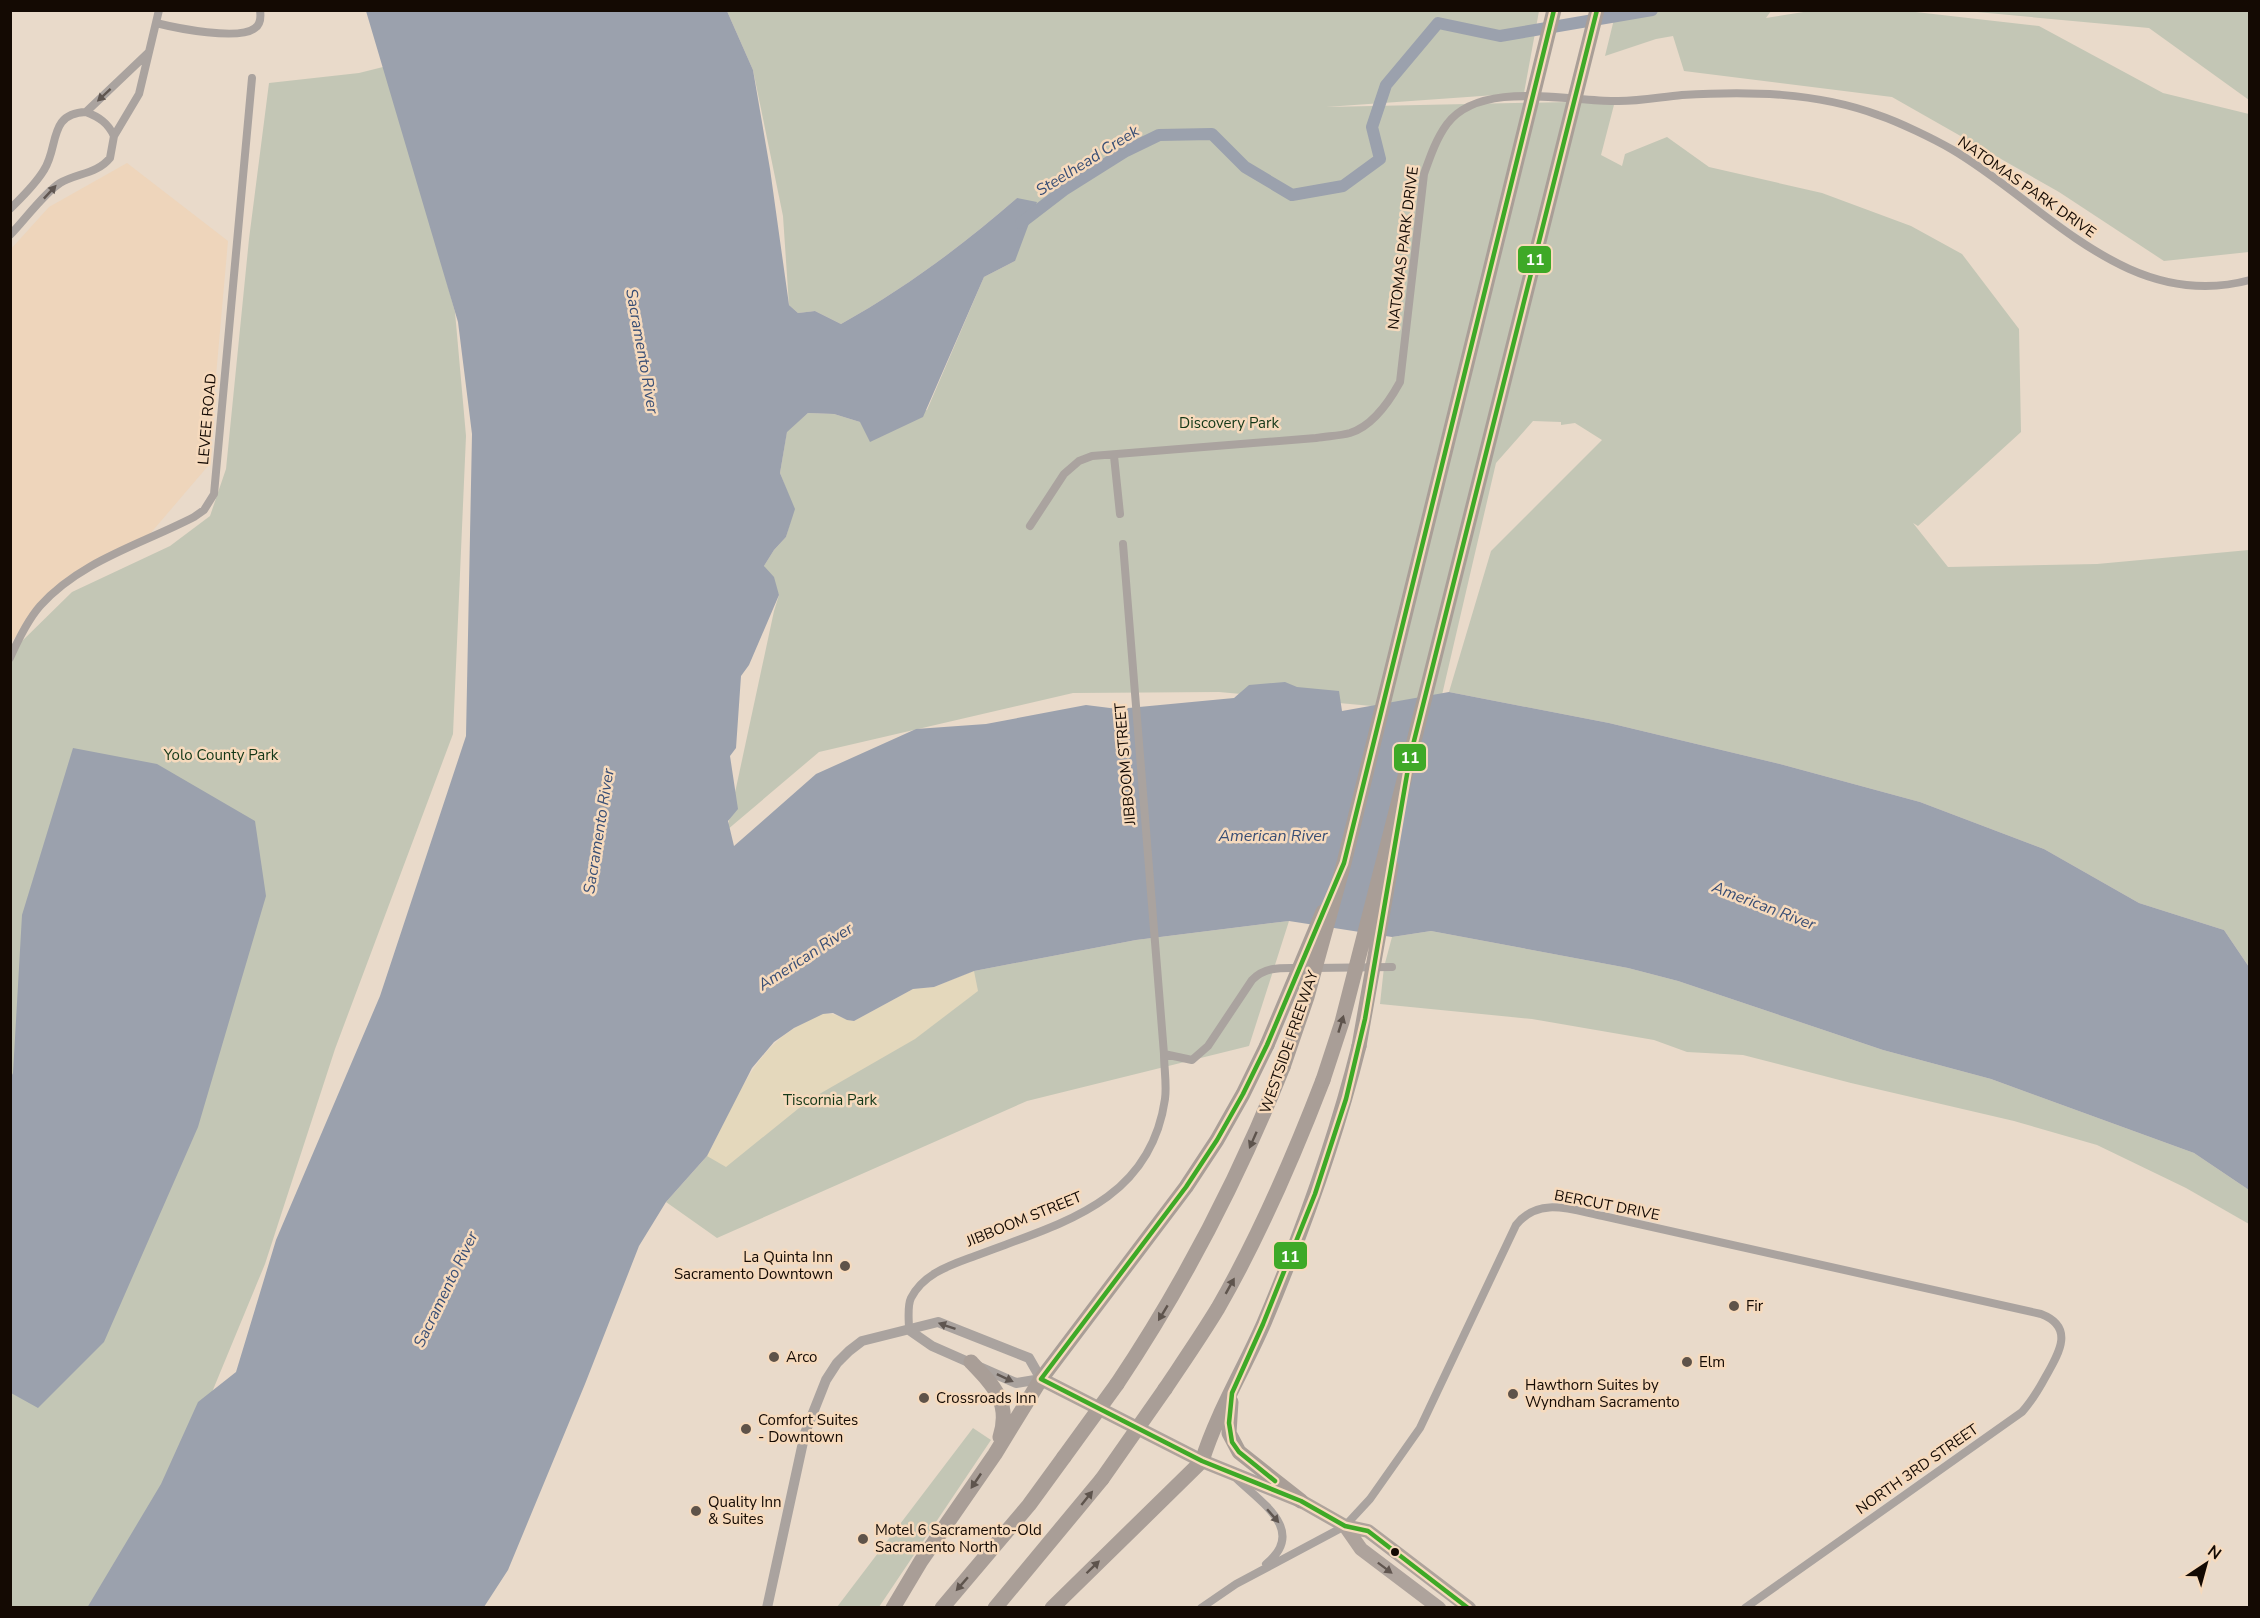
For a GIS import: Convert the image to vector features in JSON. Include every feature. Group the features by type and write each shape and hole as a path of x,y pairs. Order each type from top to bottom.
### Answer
{"highway":[{"name":"WESTSIDE FREEWAY","path":"942,1608 1029,1505 1117,1384 1161,1317 1205,1240 1235,1179 1283,1067 1307,998 1344,862 1554,10"},
{"path":"995,1608 1102,1479 1217,1309 1248,1252 1285,1175 1323,1080 1342,1022 1410,757 1597,10"},
{"path":"1052,1608 1202,1461 1211,1431 1232,1393 1263,1324 1316,1194 1346,1099 1359,1046 1410,757"},
{"path":"893,1608 921,1561 995,1454 1041,1379 1186,1187 1218,1140 1244,1094 1267,1045 1344,862"},
{"path":"971,1362 991,1383 1001,1400 1005,1422 995,1454"},
{"path":"1232,1393 1229,1423 1232,1442 1239,1452 1301,1501"}],"main road":[{"path":"1041,1379 1202,1461 1301,1501 1345,1526 1368,1531 1469,1608"},
{"path":"1345,1526 1361,1549 1439,1608"}],"street":[{"path":"10,235 58,185 106,164 112,153 114,136 139,94 159,10"},
{"path":"156,23 197,32 246,32 255,28 260,22 260,10"},
{"path":"86,112 151,51"},
{"name":"LEVEE ROAD","path":"10,658 20,636 39,607 61,586 81,571 194,517 204,510 214,494 252,78"},
{"name":"NATOMAS PARK DRIVE","path":"1030,526 1064,474 1079,461 1092,456 1316,438 1352,432 1372,420 1390,401 1400,382 1424,174 1434,147 1447,124 1459,112 1475,103 1535,96 1615,101 1747,92 1813,98 1878,115 1953,150 2066,232 2120,266 2146,276 2178,284 2209,286 2250,280"},
{"path":"10,209 49,162 56,130 64,119 79,112 86,112 108,125 114,136"},
{"path":"1114,456 1120,514"},
{"name":"JIBBOOM STREET","path":"909,1330 910,1300 930,1276 955,1263 1073,1218 1097,1206 1116,1192 1129,1179 1148,1149 1161,1117 1165,1098 1164,1054 1123,544"},
{"path":"1164,1054 1182,1058 1190,1053 1199,1054 1208,1047 1252,980 1260,972 1277,968 1392,967"},
{"name":"BERCUT DRIVE","path":"1201,1608 1236,1584 1345,1526 1370,1499 1420,1428 1516,1225 1528,1213 1543,1207 1567,1208 2029,1311 2048,1316 2056,1323"},
{"path":"767,1608 802,1445 816,1401 837,1363 849,1351 862,1341 938,1322 1029,1358 1041,1379 1016,1383 932,1346 909,1330"},
{"name":"NORTH 3RD STREET","path":"1745,1608 2022,1412 2032,1399 2062,1344 2062,1337 2056,1323"},
{"path":"1232,1474 1277,1519 1284,1534 1279,1551 1254,1574"}],"shaded area":[{"path":"127,163 228,241 208,466 149,535 70,575 11,642 11,249 49,207"}],"green space":[{"name":"Discovery Park","path":"727,11 1539,11 1524,93 1326,107 1615,101 1601,155 1622,166 1625,154 1667,137 1709,167 1822,193 1911,226 1962,254 2019,329 2021,432 1918,526 1913,523 1948,567 2097,564 2249,550 2249,967 2224,930 2139,903 2044,849 1920,802 1780,764 1609,723 1449,692 1491,551 1602,440 1575,423 1561,425 1561,422 1533,421 1496,463 1438,712 1219,692 1073,693 819,752 727,830 779,595 764,566 786,537 794,509 780,473 787,431 808,413 834,414 860,422 927,410 984,277 1015,261 1017,198 932,266 841,324 815,311 798,313 789,305 783,216 753,70"},
{"path":"1616,11 1771,11 1766,18 1810,11 1907,11 2039,26 2163,93 2249,114 2249,252 2164,261 2059,192 1892,97 1684,71 1673,36 1656,39 1605,56"},
{"path":"1966,11 2249,11 2249,100 2149,28"},
{"name":"Yolo County Park","path":"387,66 455,312 466,436 453,734 335,1049 265,1264 172,1489 118,1607 11,1608 11,643 18,645 72,592 170,546 210,516 226,469 249,239 269,83 359,73"},
{"name":"Tiscornia Park","path":"1289,921 1249,1046 1027,1101 717,1238 666,1202 707,1156 721,1131 943,984 974,971 1136,940"},
{"path":"1431,931 1628,968 1678,981 1883,1050 1991,1079 2194,1153 2249,1190 2249,1224 2186,1188 2097,1145 2014,1121 1743,1055 1687,1052 1654,1040 1532,1019 1380,1004 1384,967 1392,937"},
{"path":"973,1428 991,1440 879,1607 837,1607"}],"sand":[{"path":"974,971 978,991 915,1039 809,1100 726,1167 707,1156 746,1080 758,1062 787,1033 823,1014 854,1021 913,989 934,987"}],"water":[{"path":"366,11 727,11 753,70 770,169 789,305 798,313 815,311 841,324 932,266 1017,198 1037,202 1015,261 984,277 923,417 870,442 860,422 834,414 808,413 787,432 780,473 795,509 786,537 764,566 774,577 779,595 749,665 741,676 736,748 730,756 738,809 728,821 734,846 816,774 916,729 986,724 1086,705 1118,709 1234,698 1249,685 1285,682 1297,687 1339,691 1342,711 1449,692 1609,723 1780,764 1920,802 2044,849 2139,903 2224,930 2249,967 2249,1190 2194,1153 1991,1079 1883,1050 1678,981 1628,968 1431,931 1392,937 1289,921 1136,940 974,971 934,987 913,989 854,1021 833,1013 823,1014 794,1028 774,1042 752,1068 707,1156 666,1202 639,1246 508,1570 484,1607 87,1608 161,1484 198,1402 236,1372 276,1240 380,996 466,736 472,434 458,322"},
{"path":"73,748 157,764 255,821 266,896 198,1127 104,1342 38,1408 11,1393 11,1077 22,915"}],"waterway":[{"name":"Steelhead Creek","path":"1021,223 1064,190 1126,151 1159,135 1212,134 1245,167 1292,195 1343,186 1380,159 1372,127 1386,85 1438,23 1500,36 1652,10"}],"transit line":[{"name":"11","path":"1468,1608 1368,1531 1345,1526 1301,1501 1202,1461 1041,1379 1186,1187 1217,1140 1267,1045 1344,863 1554,10"},
{"name":"11","path":"1275,1481 1239,1452 1232,1442 1229,1423 1232,1393 1263,1324 1315,1194 1346,1099 1365,1019 1410,757 1597,10"}],"place":[{"name":"La Quinta Inn Sacramento Downtown","path":"845,1266"},
{"name":"Fir","path":"1734,1306"},
{"name":"Arco","path":"774,1357"},
{"name":"Elm","path":"1687,1362"},
{"name":"Hawthorn Suites by Wyndham Sacramento","path":"1513,1394"},
{"name":"Crossroads Inn","path":"924,1398"},
{"name":"Comfort Suites - Downtown","path":"746,1429"},
{"name":"Quality Inn & Suites","path":"696,1511"},
{"name":"Motel 6 Sacramento-Old Sacramento North","path":"863,1539"}],"water label":[{"name":"Sacramento River","path":"643,351"},
{"name":"Sacramento River","path":"598,831"},
{"name":"American River","path":"1273,835"},
{"name":"American River","path":"1764,905"},
{"name":"American River","path":"805,956"},
{"name":"Sacramento River","path":"445,1289"}]}
